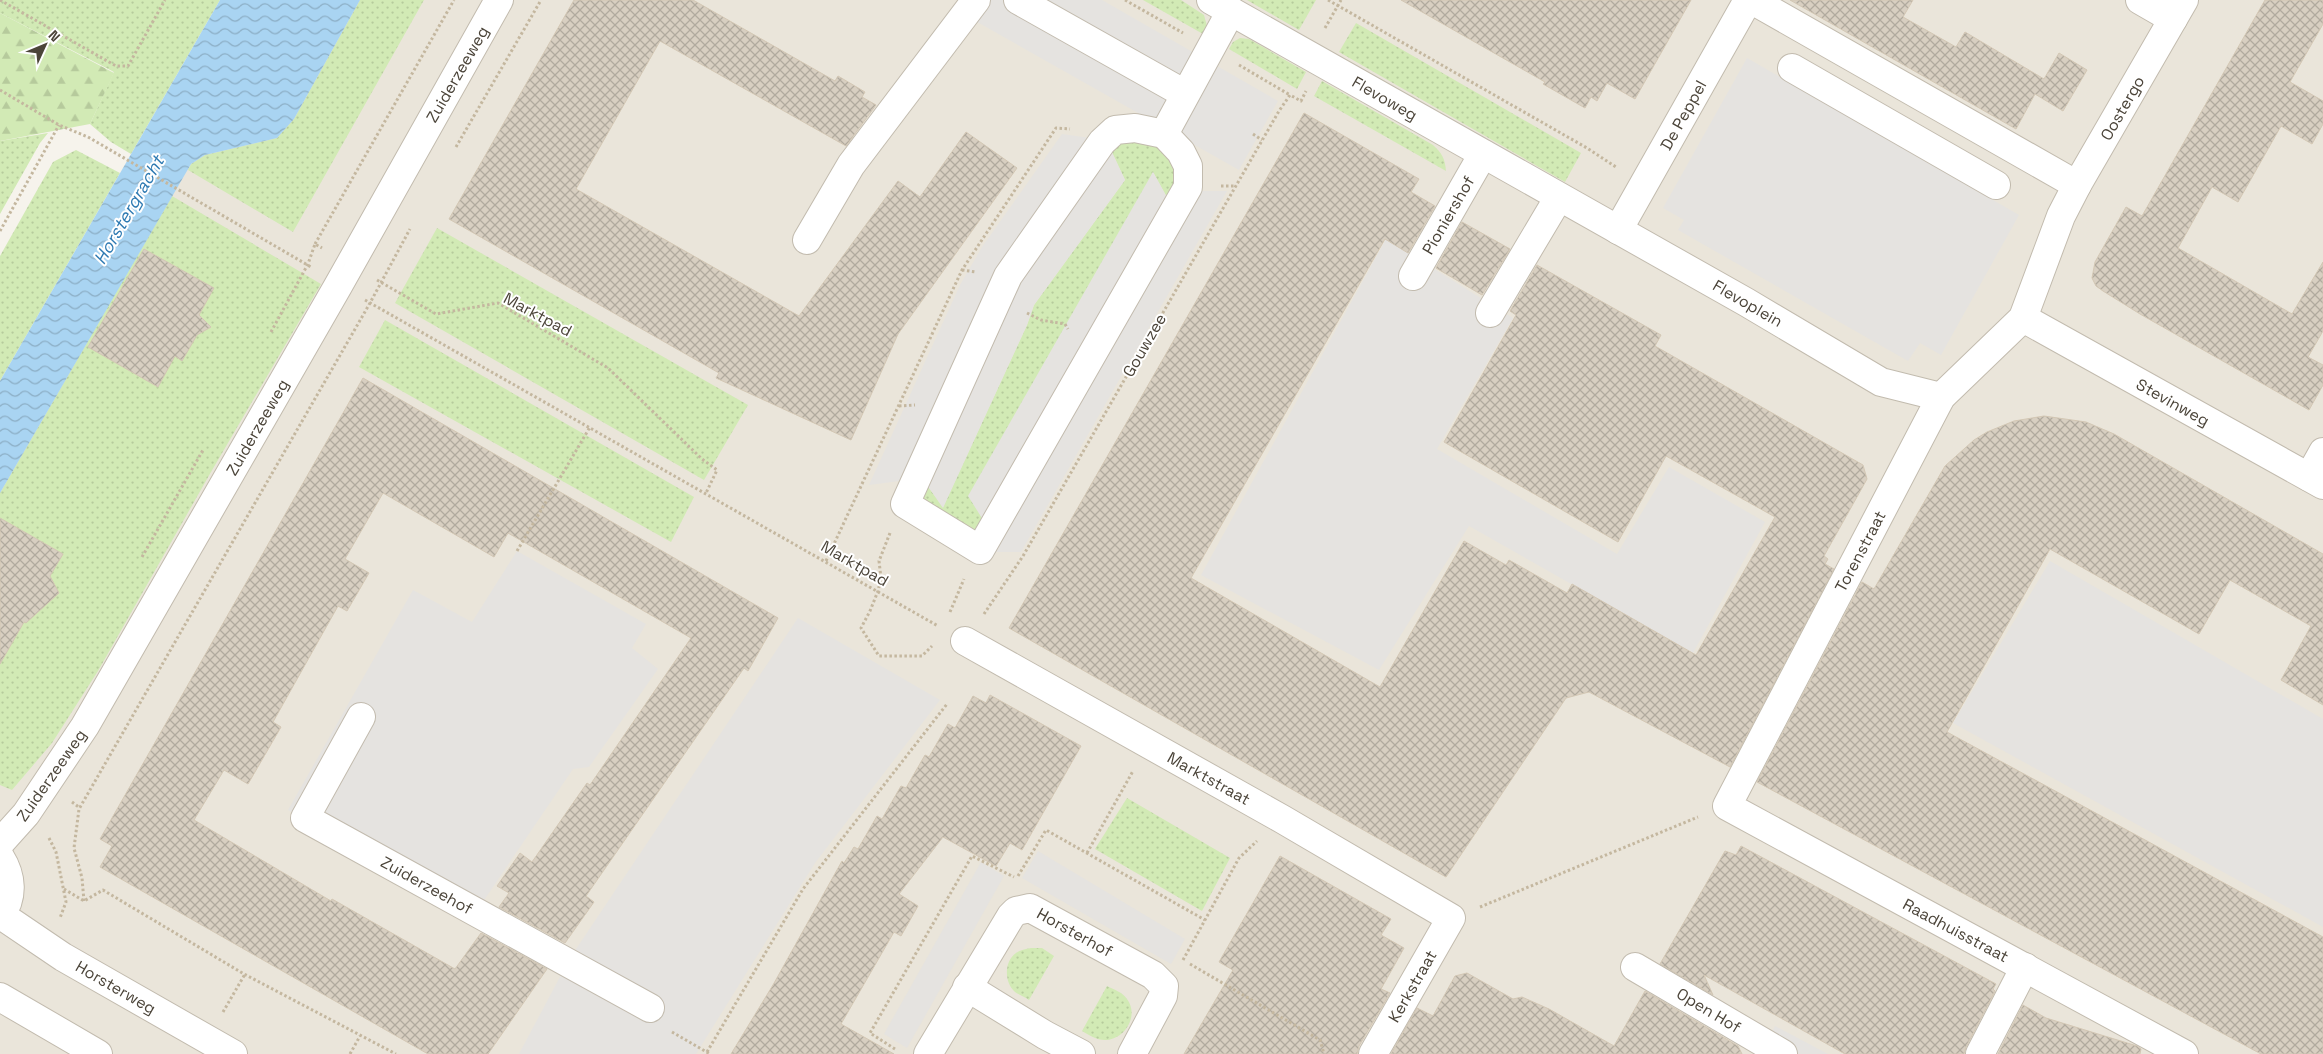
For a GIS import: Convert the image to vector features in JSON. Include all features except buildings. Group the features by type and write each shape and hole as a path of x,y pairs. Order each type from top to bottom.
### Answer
{"street":[{"name":"Zuiderzeeweg","path":"0,843 26,814 86,726 499,0"},
{"path":"807,240 851,165 976,0"},
{"path":"1018,0 1185,94"},
{"name":"De Peppel","path":"1618,230 1748,0"},
{"path":"1752,0 2077,185"},
{"path":"2140,0 2179,10"},
{"path":"1164,134 1185,94 1221,6"},
{"name":"Flevoweg","path":"1221,6 1559,197"},
{"name":"Oostergo","path":"2023,318 2061,216 2077,185 2179,10"},
{"path":"1792,68 1996,185"},
{"path":"1136,128 1164,134 1181,152 1188,166 1188,187 980,550 905,504 1008,276 1102,142 1115,130 1136,128"},
{"name":"Pioniershof","path":"1413,276 1483,154"},
{"path":"1490,313 1559,197"},
{"name":"Flevoplein","path":"1559,197 1746,302 1881,382 1941,397"},
{"name":"Torenstraat","path":"1727,806 1941,397 2023,318"},
{"name":"Stevinweg","path":"2023,318 2316,481"},
{"path":"2316,481 2323,452"},
{"name":"Marktstraat","path":"954,635 1282,819 1451,918"},
{"name":"Zuiderzeehof","path":"361,717 305,818 650,1008"},
{"name":"Raadhuisstraat","path":"1727,806 2184,1054"},
{"path":"0,857 7,870 10,887 8,903 1,916"},
{"name":"Horsterhof","path":"928,1054 967,987 1016,911 1030,908 1159,979"},
{"name":"Horsterweg","path":"1,916 63,957 234,1054"},
{"name":"Kerkstraat","path":"1373,1054 1451,918"},
{"name":"Open Hof","path":"1635,967 1783,1054"},
{"path":"1980,1054 2024,967"},
{"path":"1132,1054 1163,996 1164,986 1159,979"},
{"path":"967,987 1045,1035 1081,1054"},
{"path":"0,997 98,1054"}],"path":[{"path":"0,0 116,66 128,66 165,0"},
{"path":"308,264 315,244 454,0"},
{"path":"454,152 541,0"},
{"path":"1328,0 1587,148 1644,186"},
{"name":"Gouwzee","path":"905,504 887,539 879,561 881,578 878,591 862,628 879,656 922,656 938,642 954,635 1023,556 1262,140 1290,96 1301,101 1322,62"},
{"path":"0,90 59,125 88,137 308,264 344,275"},
{"path":"0,231 59,125"},
{"path":"826,561 962,270 1056,128 1112,133"},
{"path":"1253,134 1262,140"},
{"path":"84,901 82,878 74,848 79,809 382,283 411,227"},
{"name":"Marktpad","path":"315,244 370,303 954,635"},
{"path":"962,270 1008,276 1025,312 1041,320 1065,324 1089,359 1133,364"},
{"name":"Marktpad","path":"344,275 382,283 436,314 498,303 608,368 702,459 718,470 706,493"},
{"path":"518,551 590,427"},
{"name":"Gouwzee","path":"954,635 963,580 980,550"},
{"path":"668,1029 709,1053 803,889 947,704"},
{"path":"1087,853 1148,744"},
{"path":"1451,918 1727,806"},
{"path":"1159,979 1178,970 1239,858 1282,819"},
{"path":"896,1049 870,1033 972,856 1017,879 1046,830 1205,920"},
{"path":"64,889 84,901"},
{"path":"84,901 103,890 245,974 396,1054"},
{"path":"1183,960 1320,1040 1324,1054"},
{"path":"223,1012 245,974"},
{"path":"350,1054 360,1036"}],"shaded area":[{"path":"273,0 2323,0 2323,1054 0,1054 0,445"},
{"path":"962,0 1102,0 1278,101 1239,170 956,10"},
{"path":"1747,58 2019,215 1941,355 1920,343 1908,361 1678,230 1684,220 1663,208"},
{"path":"1062,134 1097,139 1110,148 1125,180 1034,305 1027,325 943,508 922,478 869,485 960,285 982,247"},
{"path":"1153,172 1169,201 1195,191 1227,191 1021,552 990,552 985,523 968,496"},
{"path":"1386,239 1513,318 1437,449 1617,554 1669,467 1765,522 1693,653 1469,526 1379,670 1201,575"},
{"path":"517,551 646,624 632,648 658,669 589,767 573,769 476,912 288,810 413,590 472,622"},
{"path":"2050,561 2323,719 2323,927 1953,723"},
{"path":"798,618 940,700 815,863 696,1054 519,1054 570,958"},
{"path":"1038,851 1185,939 1171,964 1022,878"},
{"path":"981,862 1004,876 907,1048 884,1034"},
{"path":"1775,1026 1828,1054 1761,1054"}],"green space":[{"path":"0,0 220,0 131,154 111,142 90,124 114,72 0,13"},
{"path":"360,0 424,0 293,232 188,170 191,164 205,155 277,138 294,119"},
{"path":"1143,0 1181,0 1204,15 1207,26 1203,34"},
{"path":"1247,0 1316,0 1299,30"},
{"path":"0,13 114,73 90,124 0,141"},
{"path":"1356,23 1581,153 1565,182 1339,52"},
{"path":"1240,38 1249,39 1306,72 1297,89 1229,49 1233,42"},
{"path":"1322,81 1433,145 1439,151 1445,163 1446,171 1314,96"},
{"path":"48,133 40,143 0,214 0,141"},
{"path":"1117,140 1157,142 1170,157 1176,169 1177,175 1173,191 1169,201 1153,172 985,523 975,532 921,506 922,478 943,507 1027,325 1034,305 1125,180 1110,148"},
{"path":"76,150 120,173 0,381 0,256 53,162"},
{"path":"172,196 321,284 98,671 52,743 12,790 0,785 0,493"},
{"path":"437,228 748,405 704,480 395,303"},
{"path":"385,320 694,497 671,542 359,367"},
{"path":"1127,798 1230,858 1202,911 1095,849"},
{"path":"1031,948 1042,948 1054,956 1029,1000 1011,988 1007,972 1009,961 1016,953"},
{"path":"1107,986 1118,991 1127,999 1132,1012 1129,1025 1120,1035 1107,1040 1100,1040 1082,1031"}],"water":[{"name":"Horstergracht","path":"220,0 360,0 294,119 277,138 205,155 191,164 0,493 0,381"}]}
